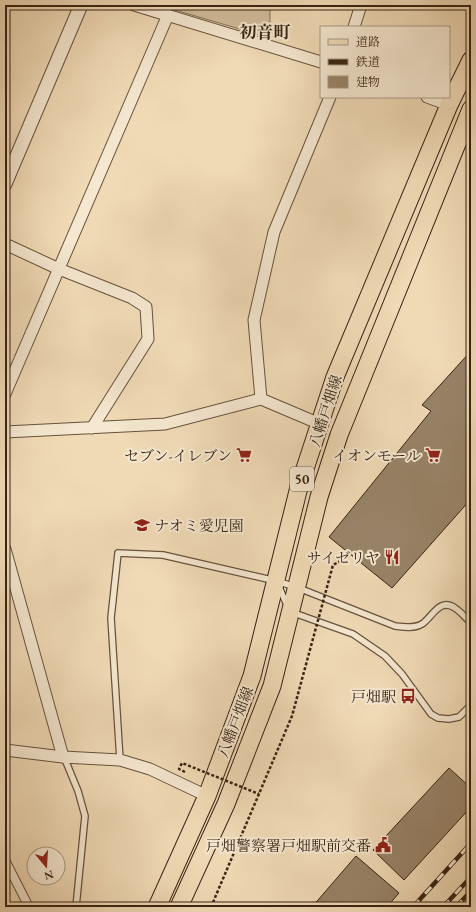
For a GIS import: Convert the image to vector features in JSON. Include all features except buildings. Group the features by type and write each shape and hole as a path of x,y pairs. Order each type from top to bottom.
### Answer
{"main road":[{"name":"八幡戸畑線","path":"157,907 207,796 252,676 299,487 335,377 449,105 471,60"},
{"name":"八幡戸畑線","path":"179,907 226,804 272,686 319,496 338,435 471,109"}],"street":[{"path":"5,184 81,5"},
{"path":"134,5 320,62"},
{"path":"354,26 360,5"},
{"path":"5,394 168,15"},
{"path":"261,399 254,320 274,232 330,98"},
{"path":"430,98 449,105"},
{"path":"5,244 59,269 132,298 146,307 148,338 92,428"},
{"path":"5,432 165,424 261,399 320,424"},
{"path":"5,549 63,757"},
{"path":"5,750 63,757 120,760 150,769 207,796"},
{"path":"5,860 29,907"}],"lane":[{"path":"120,760 111,618 118,553 163,555 276,581 296,587 395,626 407,628 422,624 437,608 446,605 454,607 471,623"},
{"path":"276,581 291,612 353,634 385,656 402,674 431,714 438,718 449,719 459,717 471,705"},
{"path":"63,757 78,791 85,816 76,907"}],"path":[{"path":"211,907 292,716 333,565 351,555"},
{"path":"185,772 179,769 182,763 259,794"}],"shaded area":[{"path":"158,5 270,5 270,38"}],"railway":[{"path":"413,907 471,843"},
{"path":"443,907 471,877"},
{"path":"456,907 471,891"}],"place":[{"name":"セブン-イレブン","path":"244,455"},
{"name":"イオンモール","path":"433,455"},
{"name":"ナオミ愛児園","path":"142,525"},
{"name":"サイゼリヤ","path":"392,557"},
{"name":"戸畑駅","path":"408,696"},
{"name":"戸畑警察署戸畑駅前交番","path":"383,845"}],"district":[{"name":"初音町","path":"265,32"}]}
